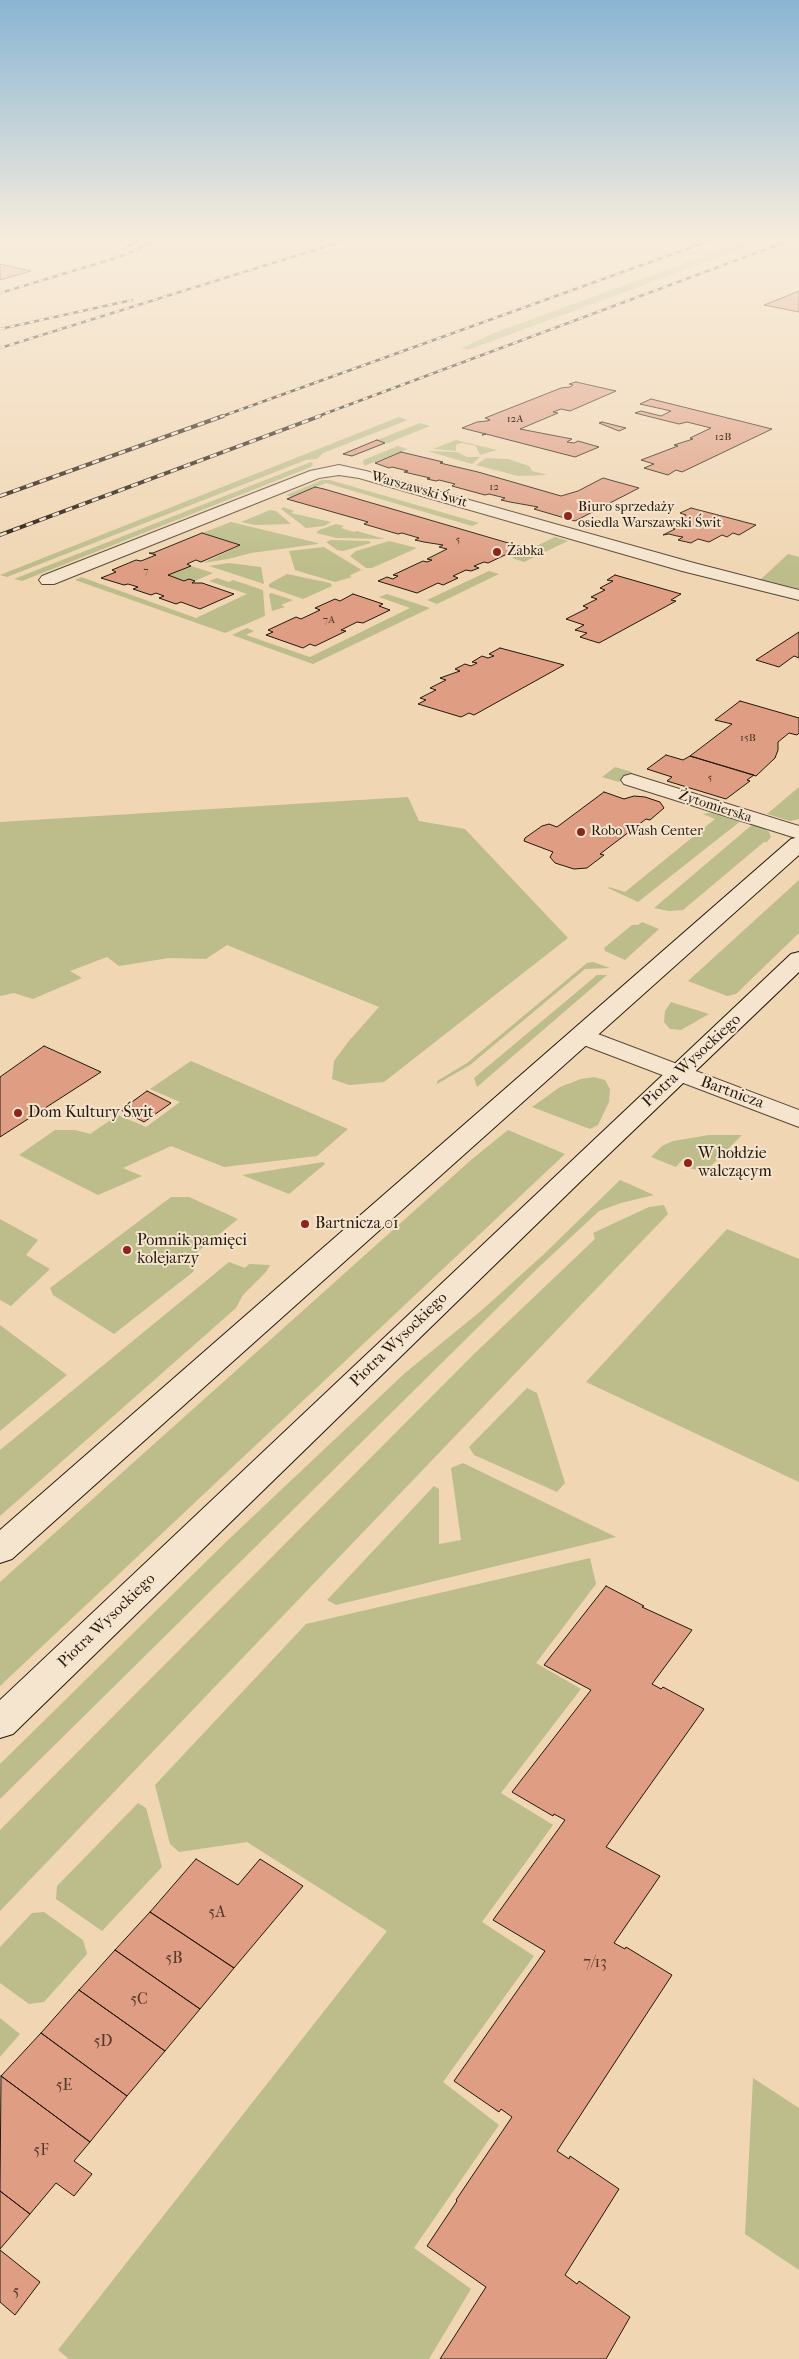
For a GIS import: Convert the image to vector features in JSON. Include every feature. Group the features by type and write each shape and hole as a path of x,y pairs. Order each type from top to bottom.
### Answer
{"main road":[{"name":"Warszawski Świt","path":"48,580 315,474 338,470 361,474 688,567 799,595"},
{"name":"Żytomierska","path":"631,780 799,833"},
{"path":"0,1550 799,844"},
{"name":"Piotra Wysockiego","path":"0,1723 799,959"},
{"name":"Bartnicza","path":"582,1036 799,1119"}],"green space":[{"path":"399,417 408,420 323,453 317,459 306,460 7,577 0,575"},
{"path":"420,423 430,426 388,443 377,440"},
{"path":"456,440 497,450 480,455 476,446 462,443 456,445 456,451 433,449"},
{"path":"398,446 408,449 364,466 363,460"},
{"path":"427,451 457,452 467,457 480,457 472,464"},
{"path":"486,458 508,459 529,466 532,471 548,475 518,476 476,465"},
{"path":"311,462 313,464 311,467 22,581 14,579"},
{"path":"322,480 330,480 479,523 472,526 326,483 292,497 286,495"},
{"path":"283,507 294,511 291,513 331,522 324,526 306,528 281,509"},
{"path":"270,510 276,511 291,524 255,525 241,522"},
{"path":"231,522 318,544 251,553 203,563 239,546 202,533"},
{"path":"336,524 344,526 341,528 354,532 357,531 385,539 337,538 316,533 319,530"},
{"path":"555,537 568,541 524,562 512,558"},
{"path":"331,540 369,541 371,543 343,551 337,550 326,542"},
{"path":"389,541 417,548 372,568 366,568 350,556 356,551"},
{"path":"324,547 365,572 361,570 349,576 352,577 335,582 295,570 289,551"},
{"path":"788,554 799,557 799,589 760,580"},
{"path":"229,563 261,567 264,584 209,566"},
{"path":"191,566 213,573 195,581 189,579 184,581 168,575"},
{"path":"489,571 499,574 437,604 427,600"},
{"path":"287,574 330,583 332,586 303,599 269,587 269,584"},
{"path":"81,577 196,618 247,594 209,581 217,578 229,582 233,580 263,590 265,616 225,633 75,580"},
{"path":"269,594 293,600 281,605 285,607 272,611"},
{"path":"387,594 430,608 313,664 232,635 247,628 254,631 246,635 310,657 410,608 379,597"},
{"path":"615,767 632,772 619,782 602,777"},
{"path":"799,787 799,819 790,821 767,814"},
{"path":"408,797 419,821 465,829 568,938 384,1082 349,1085 332,1079 334,1061 379,1007 227,945 206,959 169,958 119,966 107,957 70,971 82,978 33,999 14,993 0,996 0,822"},
{"path":"713,812 742,820 638,902 608,888 625,892 715,819 703,814"},
{"path":"753,824 769,832 771,837 767,842 764,842 683,910 669,911 654,908"},
{"path":"799,880 799,933 736,994 727,996 688,981"},
{"path":"642,922 659,929 625,960 605,951 604,948 632,925 638,925"},
{"path":"593,962 610,968 585,969 470,1065 437,1084 437,1081 467,1063 587,963"},
{"path":"597,975 607,975 477,1087 474,1078"},
{"path":"671,1002 709,1014 681,1030 670,1029 664,1022 665,1011"},
{"path":"191,1061 348,1129 317,1156 224,1167 171,1146 123,1168 142,1176 98,1195 19,1155 55,1130 75,1130 90,1134 118,1115 146,1127 180,1102 150,1089"},
{"path":"594,1077 605,1080 610,1089 609,1102 598,1125 590,1129 532,1107 560,1087 581,1079"},
{"path":"508,1130 565,1154 0,1686 0,1582 471,1160"},
{"path":"709,1135 742,1135 713,1164 703,1171 688,1168 693,1162 683,1159 676,1167 651,1157 662,1146 673,1141"},
{"path":"323,1162 325,1164 289,1194 242,1175"},
{"path":"620,1180 654,1195 621,1203 599,1211 539,1267 0,1799 0,1764 228,1540 405,1373 482,1310 543,1255"},
{"path":"171,1197 189,1197 238,1219 185,1262 194,1270 193,1272 114,1334 53,1295 50,1288"},
{"path":"664,1205 668,1214 0,1911 0,1830 475,1353 595,1239 593,1233 649,1207"},
{"path":"0,1219 38,1240 26,1255 50,1269 11,1306 0,1300"},
{"path":"727,1229 799,1259 799,1482 586,1382"},
{"path":"229,1262 245,1268 249,1264 270,1265 266,1272 243,1295 236,1308 0,1516 0,1450"},
{"path":"0,1325 67,1375 0,1431"},
{"path":"527,1388 537,1393 565,1483 557,1492 474,1455 469,1447"},
{"path":"463,1463 616,1537 336,1605 327,1600 434,1486 439,1489 439,1544 461,1540 451,1468"},
{"path":"590,1558 596,1584 536,1663 581,1689 501,1793 553,1825 482,1922 534,1956 443,2082 499,2125 414,2248 471,2289 429,2359 69,2359 58,2350 387,1931 247,1842 179,1852 170,1844 155,1785 306,1624"},
{"path":"138,1803 146,1808 162,1867 102,1931 56,1899 57,1886"},
{"path":"44,1912 83,1940 87,1954 44,2002 29,2004 0,1983 0,1947 32,1913"},
{"path":"0,2018 20,2034 0,2057"},
{"path":"753,2078 799,2108 799,2270 745,2234"}],"building":[{"path":"576,382 616,391 570,411 561,409 553,412 558,413 520,429 572,439 567,442 574,443 578,441 599,447 575,457 462,428 477,422 490,420 485,418 561,388 570,387 573,385 569,384"},
{"path":"651,399 772,429 682,472 676,470 668,475 644,468 654,464 641,460 678,446 674,445 693,439 690,438 711,428 687,422 679,424 635,413 641,411 661,416 671,411 640,404"},
{"path":"602,422 626,428 619,431 599,423"},
{"path":"377,440 385,443 352,456 343,454"},
{"path":"401,452 561,496 578,491 603,478 639,488 575,521 534,509 538,507 501,500 505,498 489,494 485,495 452,486 455,484 427,479 430,478 375,463"},
{"path":"315,487 522,547 488,563 484,562 474,566 479,568 471,571 466,570 453,576 458,578 443,585 438,583 417,593 378,581 387,577 393,579 398,576 393,575 423,561 432,560 427,559 447,549 439,547 443,545 415,540 419,538 364,524 368,522 287,499"},
{"path":"691,508 756,525 739,535 733,533 727,537 722,535 709,542 698,539 691,543 678,540 683,537 669,534 663,535 675,529 664,526 686,515 680,513"},
{"path":"202,533 240,545 201,562 196,560 187,564 191,566 168,575 184,581 189,579 195,581 192,583 202,583 234,594 200,609 181,602 176,604 159,598 164,596 156,593 151,595 133,589 138,587 101,578 116,572 112,570 136,560 141,561 156,555 149,553"},
{"path":"615,575 681,594 671,600 676,601 599,643 580,637 587,633 575,630 584,625 566,619 588,608 583,606 597,599 591,597 605,590 600,588 613,581 607,580"},
{"path":"353,594 383,604 379,606 390,610 363,623 357,622 341,630 346,631 315,646 310,644 303,648 266,635 273,632 268,630 296,617 301,619 320,610 315,608 335,599 340,601"},
{"path":"799,632 799,658 794,656 779,667 756,660"},
{"path":"500,648 564,665 474,715 469,713 461,717 418,704 426,700 420,698 436,690 430,688 446,680 440,678 460,671 455,669 465,664 471,666 477,663 472,662 482,656 488,658 494,656 489,654"},
{"path":"740,701 799,718 799,733 797,735 789,733 778,742 775,758 756,776 690,756 732,724 715,720"},
{"path":"666,755 683,760 690,756 754,775 747,780 750,781 726,799 667,781 672,777 647,769"},
{"name":"Robo Wash Center","path":"604,792 624,799 634,796 645,797 660,802 664,808 650,820 646,819 600,854 604,855 587,868 574,869 555,863 550,857 553,852 524,841 525,838 542,826 549,824 557,827"},
{"name":"Dom Kultury Świt","path":"44,1046 101,1072 0,1137 0,1077"},
{"path":"147,1091 171,1103 144,1122 121,1110"},
{"path":"606,1586 644,1606 642,1607 692,1630 652,1684 661,1689 663,1687 704,1709 606,1847 660,1876 614,1943 625,1949 626,1947 672,1975 557,2151 569,2159 570,2156 619,2189 565,2275 577,2284 579,2281 630,2317 606,2359 440,2359 486,2287 427,2246 512,2117 501,2109 499,2112 454,2081 545,1951 493,1920 565,1820 554,1814 553,1816 512,1792 591,1690 544,1665"},
{"path":"196,1859 238,1885 260,1859 303,1886 234,1968 150,1912"},
{"path":"150,1912 234,1968 200,2009 115,1950"},
{"path":"115,1950 200,2009 165,2051 79,1990"},
{"path":"79,1990 165,2051 127,2096 41,2033"},
{"path":"41,2033 127,2096 90,2142 1,2076"},
{"path":"1,2076 90,2142 74,2161 92,2174 74,2196 56,2183 30,2214 0,2191"},
{"path":"0,2191 30,2214 0,2249"},
{"path":"0,2250 40,2282 15,2315 0,2302"}],"railway":[{"path":"220,417 411,348"},
{"path":"316,417 501,348"},
{"path":"0,496 223,416"},
{"path":"0,535 320,416"}],"place":[{"name":"Biuro sprzedaży osiedla Warszawski Świt","path":"568,516"},
{"name":"Żabka","path":"497,552"},
{"name":"Robo Wash Center","path":"581,832"},
{"name":"Dom Kultury Świt","path":"18,1113"},
{"name":"W hołdzie walczącym","path":"688,1163"},
{"name":"Bartnicza 01","path":"305,1224"},
{"name":"Pomnik pamięci kolejarzy","path":"127,1250"}]}
